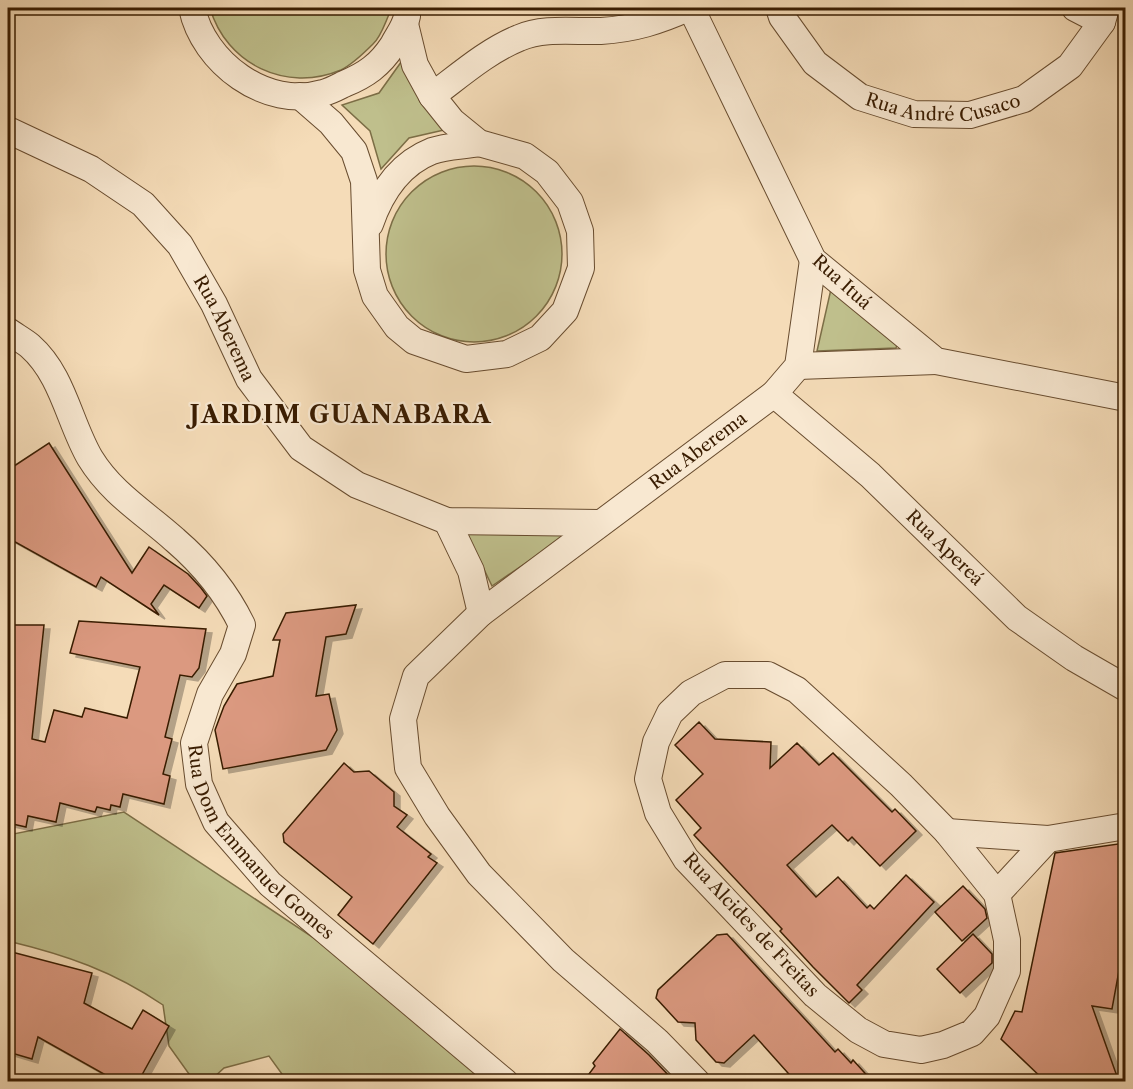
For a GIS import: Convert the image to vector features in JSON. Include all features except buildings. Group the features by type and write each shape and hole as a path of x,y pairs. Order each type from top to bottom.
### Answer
{"street":[{"path":"175,8 194,15 217,58 237,76 269,91 300,96 323,94 367,74 384,59 407,16"},
{"path":"432,96 478,62 520,37 566,30 601,31 650,24 690,8"},
{"name":"Rua Ituá","path":"690,8 813,260 936,361 1125,398"},
{"name":"Rua André Cusaco","path":"779,8 782,17 815,63 860,97 914,114 970,115 1024,99 1070,66 1104,15"},
{"path":"1075,8 1104,15"},
{"path":"300,96 331,123 354,150 364,181 367,270 375,296 397,327 414,341 466,359 507,354 540,338 565,311 581,268 580,231 570,202 547,172 525,156 479,143 452,121 432,96 416,64 407,16"},
{"name":"Rua Aberema","path":"8,129 91,169 143,204 180,245 214,304 249,379 301,448 357,485 447,521 599,523 774,394 798,366"},
{"path":"367,232 379,200 401,171 432,151 479,143"},
{"path":"813,260 798,366 936,361"},
{"name":"Rua Dom Emmanuel Gomes","path":"8,331 31,347 58,385 90,458 120,497 176,540 204,568 230,599 242,625 233,654 210,694 194,743 199,784 216,822 270,884 505,1082"},
{"name":"Rua Apereá","path":"774,394 870,475 1017,618 1074,658 1125,688"},
{"path":"447,521 471,571 481,613"},
{"path":"599,523 481,613 416,676 403,719 408,768 437,816 479,874 563,960 657,1041 697,1082"},
{"name":"Rua Alcides de Freitas","path":"725,675 768,675 796,690 901,785 947,832 997,894 1007,940 1007,971 987,1016 972,1033 943,1045 921,1050 884,1044 858,1030 815,995 686,859 658,813 648,779 656,742 670,713 691,693 725,675"},
{"path":"947,832 1048,839 1125,826"},
{"path":"997,894 1048,839"}],"green space":[{"path":"210,8 392,8 376,41 349,65 341,70 320,76 300,78 261,69 244,58 229,45 218,28"},
{"path":"404,58 444,130 409,138 381,169 370,131 342,105 379,93"},
{"path":"474,166 508,173 523,181 536,192 547,205 555,220 562,254 555,288 547,303 536,316 523,327 508,335 474,342 440,335 425,327 412,316 401,303 393,288 386,254 393,220 401,205 412,192 425,181 440,173"},
{"path":"831,289 899,339 896,348 817,351"},
{"path":"467,534 567,535 492,586"},
{"path":"124,812 329,948 494,1081 287,1081 269,1056 224,1068 210,1081 194,1081 169,1046 163,1005 126,983 88,966 50,952 8,941 8,835"}],"district":[{"name":"JARDIM GUANABARA","path":"341,414"}]}
